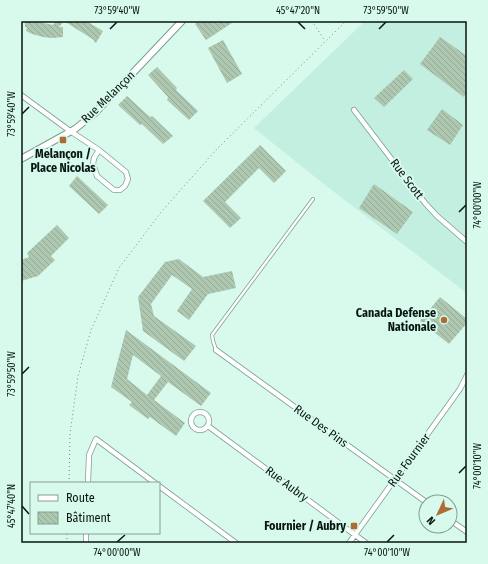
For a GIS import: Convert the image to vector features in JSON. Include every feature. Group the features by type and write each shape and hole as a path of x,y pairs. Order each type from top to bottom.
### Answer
{"street":[{"name":"Rue Melançon","path":"21,159 70,131 95,113 182,21"},
{"path":"21,95 99,150 126,172 128,179 126,186 120,190 114,190 97,176 93,164 94,158 99,150"},
{"name":"Rue Scott","path":"354,110 424,203 467,242"},
{"name":"Rue Des Pins","path":"216,350 418,496"},
{"name":"Rue Fournier","path":"349,543 460,389 467,375"},
{"name":"Rue Aubry","path":"197,412 205,413 210,420 208,426 203,429 197,429 192,425 192,416 197,412"},
{"name":"Rue Aubry","path":"208,426 366,543"},
{"path":"88,482 89,455 96,439 154,482"},
{"path":"160,487 236,543"},
{"path":"458,526 467,532"}],"lane":[{"path":"216,350 212,335 313,198"}],"path":[{"path":"312,21 326,41"},
{"path":"69,482 70,434 78,376 91,330 119,268 162,211 216,150 346,21"}],"shaded area":[{"path":"365,21 465,21 467,23 467,293 325,185 254,128"}],"building":[{"path":"25,21 34,21 53,25 56,21 64,21 59,27 63,27 63,37 52,38 32,34 26,31 27,27 25,27"},
{"path":"64,21 86,21 103,31 96,43 94,40"},
{"path":"199,21 235,21 206,40 195,24"},
{"path":"440,37 467,56 467,93 464,97 420,64"},
{"path":"223,40 242,74 227,83 208,48"},
{"path":"157,67 177,88 176,90 198,111 189,120 167,100 168,97 148,75"},
{"path":"404,70 413,79 384,107 374,98"},
{"path":"127,96 150,117 152,116 173,136 163,144 142,124 140,125 118,105"},
{"path":"442,109 463,125 450,145 427,130"},
{"path":"260,145 286,171 274,183 259,168 225,202 241,218 230,228 203,201"},
{"path":"77,176 108,205 99,214 69,186"},
{"path":"374,184 413,212 397,234 359,208"},
{"path":"57,225 69,238 51,256 55,260 38,276 21,281 21,260 29,257 27,253"},
{"path":"179,259 203,277 232,271 236,288 208,294 189,320 177,311 192,289 172,275 151,304 154,316 196,346 184,361 143,331 138,297 165,262"},
{"name":"Canada Defense Nationale","path":"440,297 467,319 467,323 449,344 420,321"},
{"path":"126,330 211,393 201,406 168,382 154,400 185,423 176,436 150,417 148,419 129,405 132,402 111,387","holes":["133,355 161,376 147,395 127,379"]}],"place":[{"name":"Melançon / Place Nicolas","path":"63,140"},
{"name":"Canada Defense Nationale","path":"444,320"},
{"name":"Fournier / Aubry","path":"354,526"}]}
